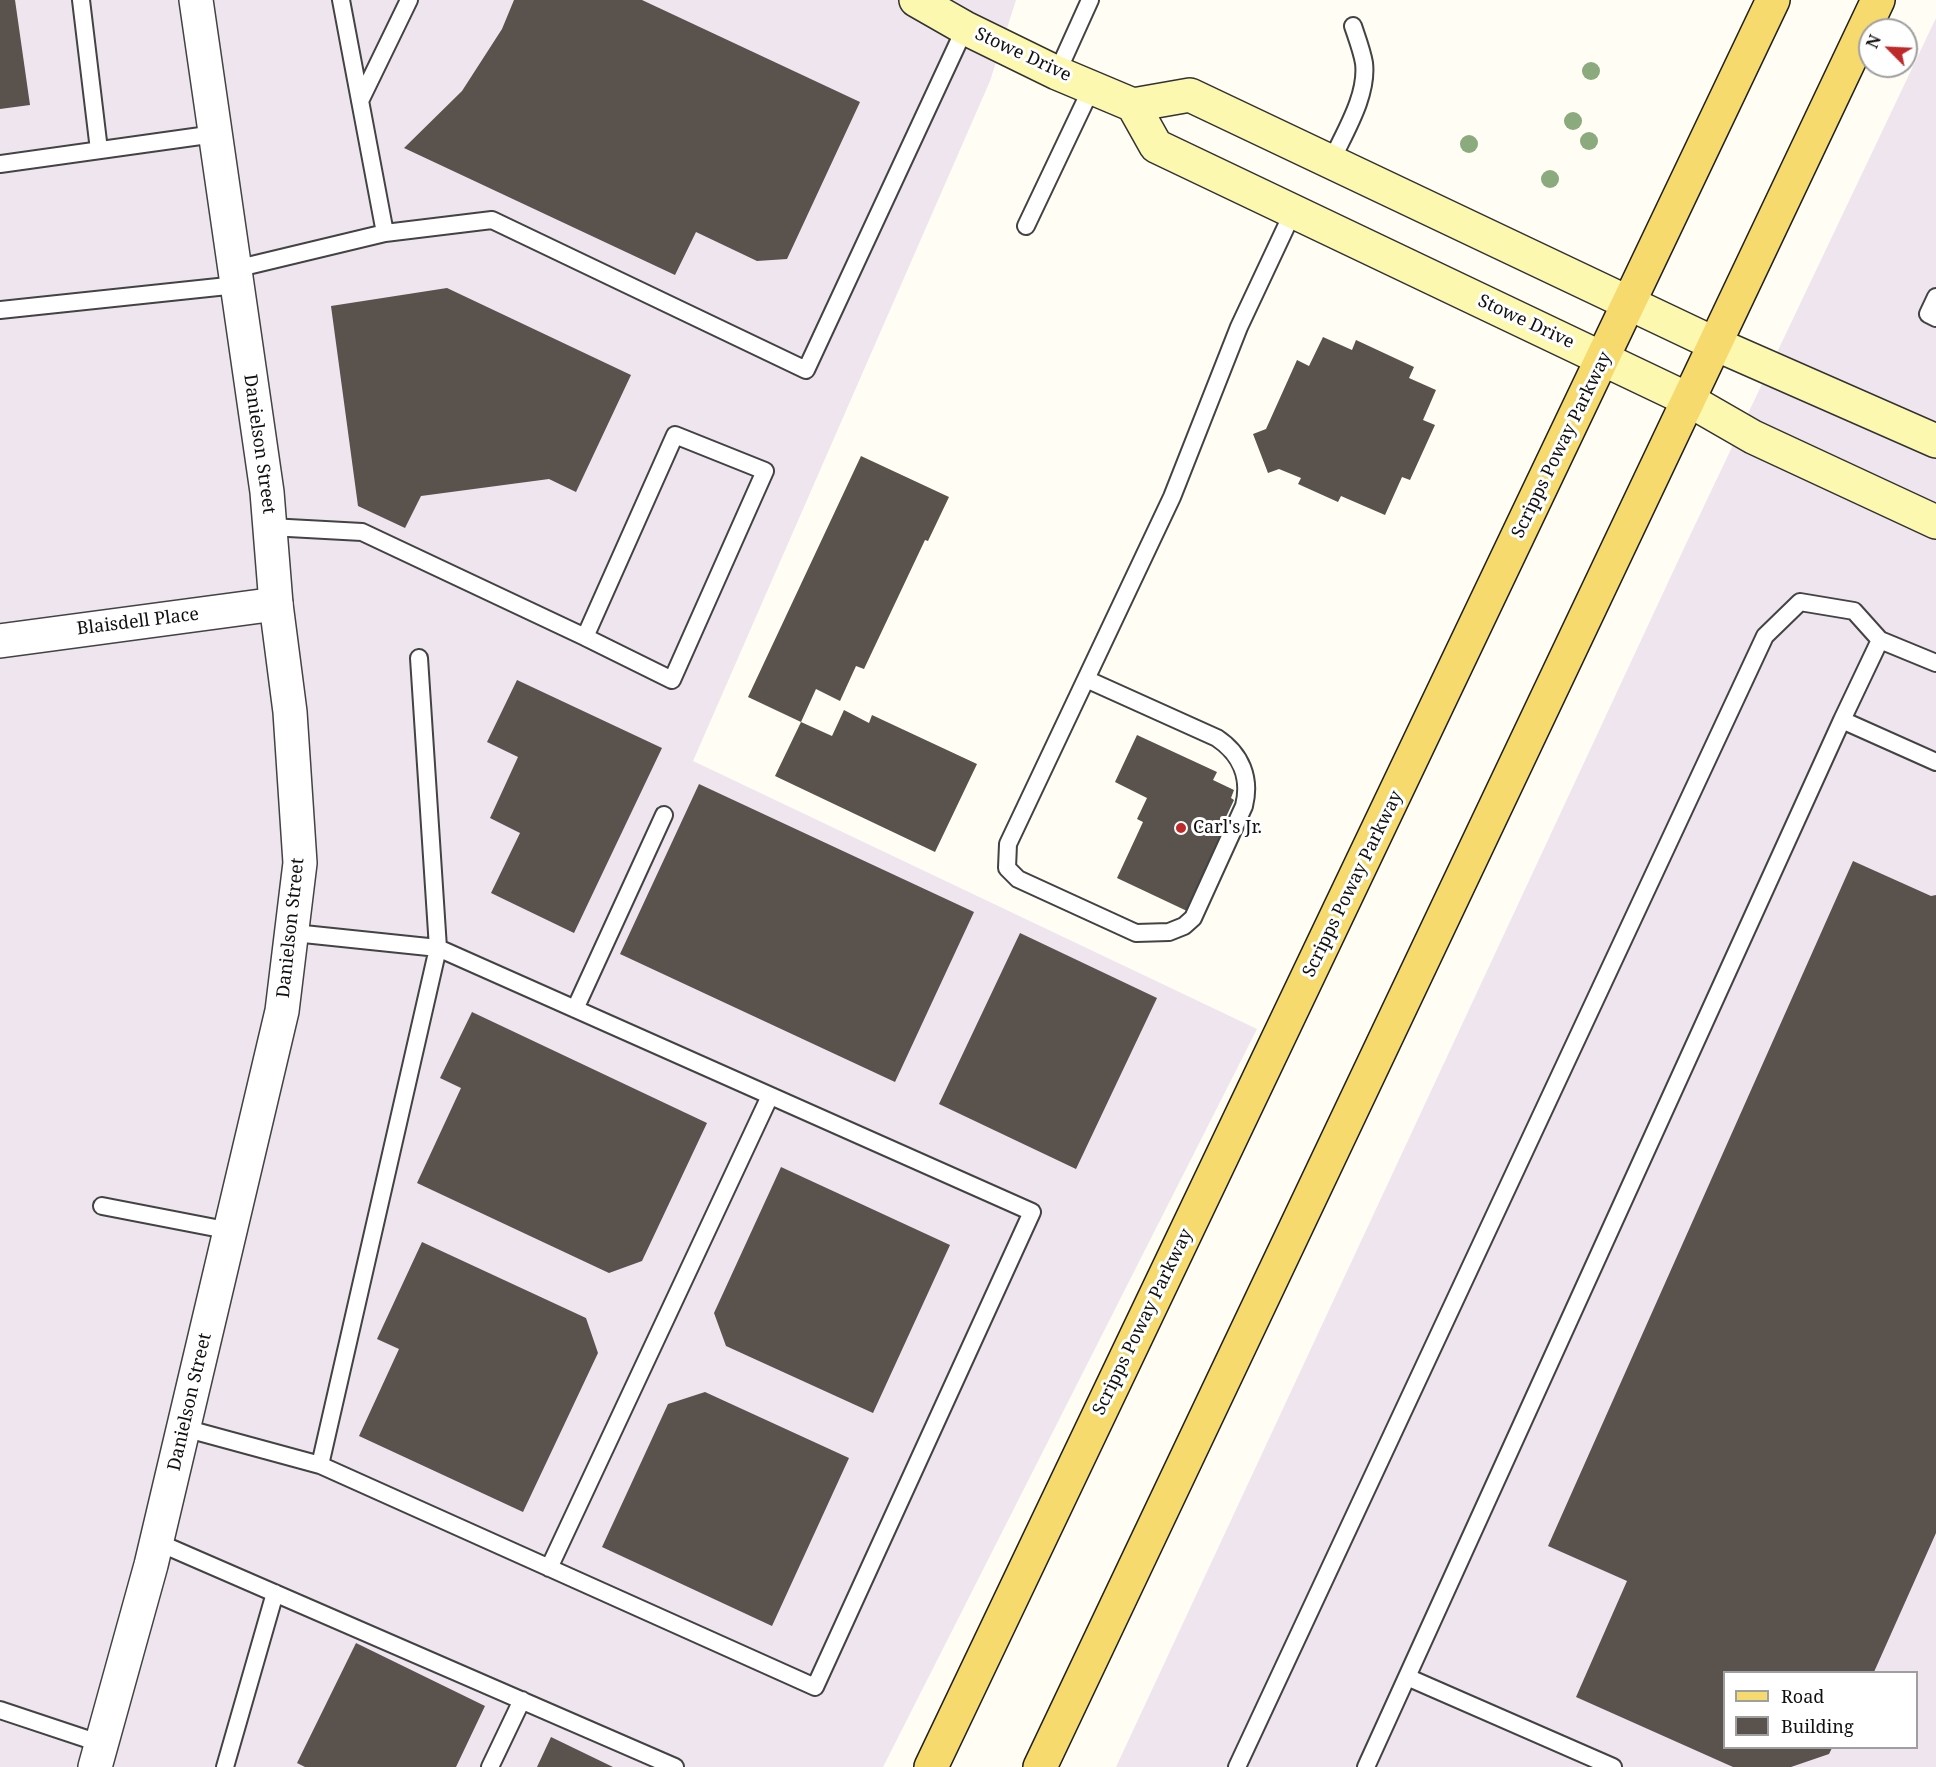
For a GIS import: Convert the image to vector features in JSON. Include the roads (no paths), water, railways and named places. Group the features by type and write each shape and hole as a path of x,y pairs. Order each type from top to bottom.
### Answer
{"main road":[{"name":"Scripps Poway Parkway","path":"931,1767 1773,0"},
{"path":"1040,1767 1713,343 1878,0"},
{"name":"Stowe Drive","path":"924,2 965,28 1057,73 1133,105 1156,146 1687,399 1753,436 1936,522"},
{"path":"1133,105 1190,95 1713,343 1936,441"}],"street":[{"name":"Danielson Street","path":"98,1755 157,1542 282,1011 294,933 300,863 290,712 276,604 270,527 196,0"},
{"name":"Blaisdell Place","path":"0,641 276,604"}],"lane":[{"path":"81,0 99,150"},
{"path":"341,0 385,233"},
{"path":"360,101 409,0"},
{"path":"1057,73 1090,0"},
{"path":"1331,162 1359,98 1364,79 1364,62 1353,26"},
{"path":"0,310 236,277 385,233 492,220 806,370 965,28"},
{"path":"1026,226 1092,87"},
{"path":"0,164 215,134"},
{"path":"1086,679 1216,738 1228,746 1246,775 1247,792 1244,806 1193,918 1170,932 1136,933 1018,879 1007,868 1008,844 1172,497 1239,327 1293,212"},
{"path":"1936,297 1928,314 1936,318"},
{"path":"270,527 362,532 585,637 672,681 765,471 675,435 585,637"},
{"path":"1237,1767 1765,636 1800,602 1854,611 1880,640 1936,663"},
{"path":"1366,1767 1880,640"},
{"path":"320,1465 438,948 419,658"},
{"path":"1842,720 1936,762"},
{"path":"575,1009 664,815"},
{"path":"184,1428 320,1465 815,1687 1032,1212 438,948 294,933"},
{"path":"549,1568 770,1096"},
{"path":"102,1206 231,1231"},
{"path":"157,1542 675,1767"},
{"path":"225,1767 275,1593"},
{"path":"1407,1677 1613,1767"},
{"path":"490,1767 522,1700"},
{"path":"0,1710 98,1755"}],"place":[{"name":"Carl's Jr.","path":"1181,828"}]}
